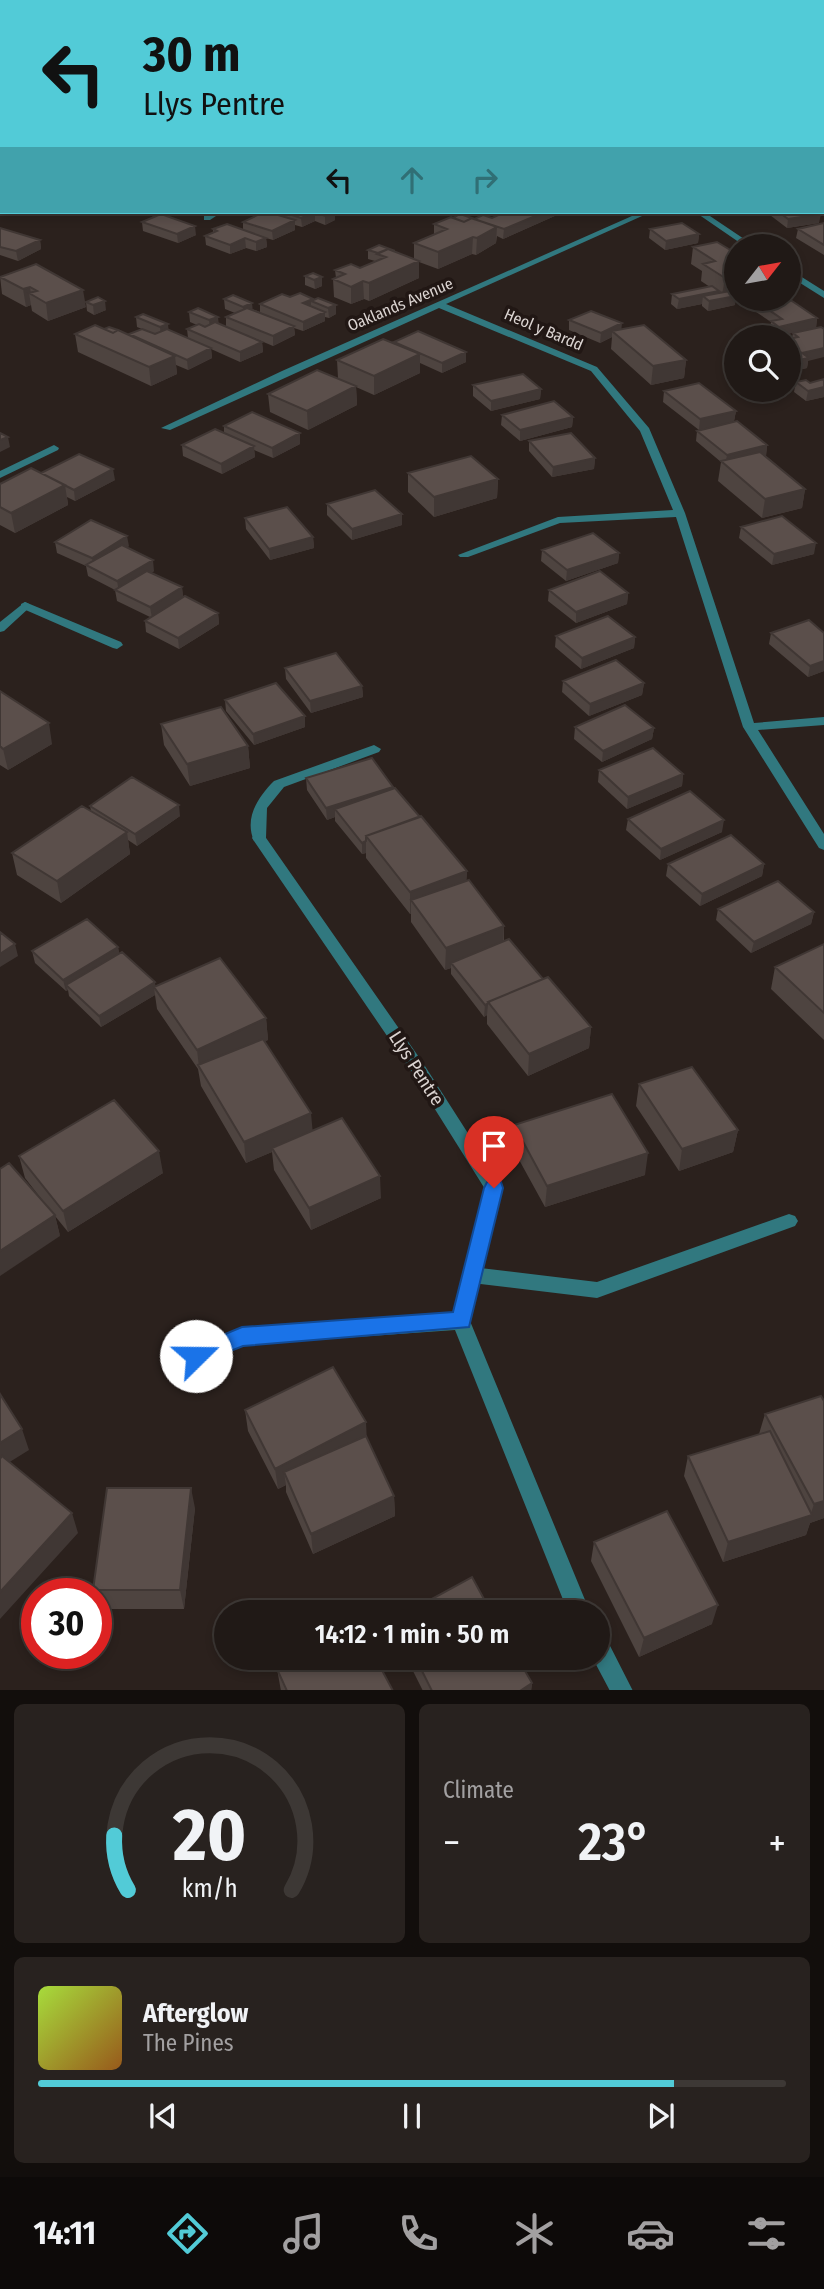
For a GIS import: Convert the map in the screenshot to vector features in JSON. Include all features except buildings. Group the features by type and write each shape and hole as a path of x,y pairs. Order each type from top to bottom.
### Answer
{"street":[{"path":"208,218 215,214"},
{"name":"Oaklands Avenue","path":"166,428 387,325 440,305 643,214"},
{"path":"702,214 732,234"},
{"path":"802,281 824,295"},
{"name":"Heol y Bardd","path":"440,305 594,369 645,430 680,513 749,727 824,845"},
{"path":"0,475 54,448"},
{"path":"464,555 558,520 680,513"},
{"path":"0,628 25,607 117,645"},
{"path":"749,727 824,721"},
{"name":"Llys Pentre","path":"374,749 279,784 257,813 259,838 395,1034 494,1188 461,1321"},
{"path":"472,1275 597,1290 789,1222"},
{"path":"173,1365 242,1337 461,1321 574,1600"},
{"path":"610,1668 622,1690"}],"route":[{"path":"196,1356 242,1337 461,1321 494,1188"}]}
